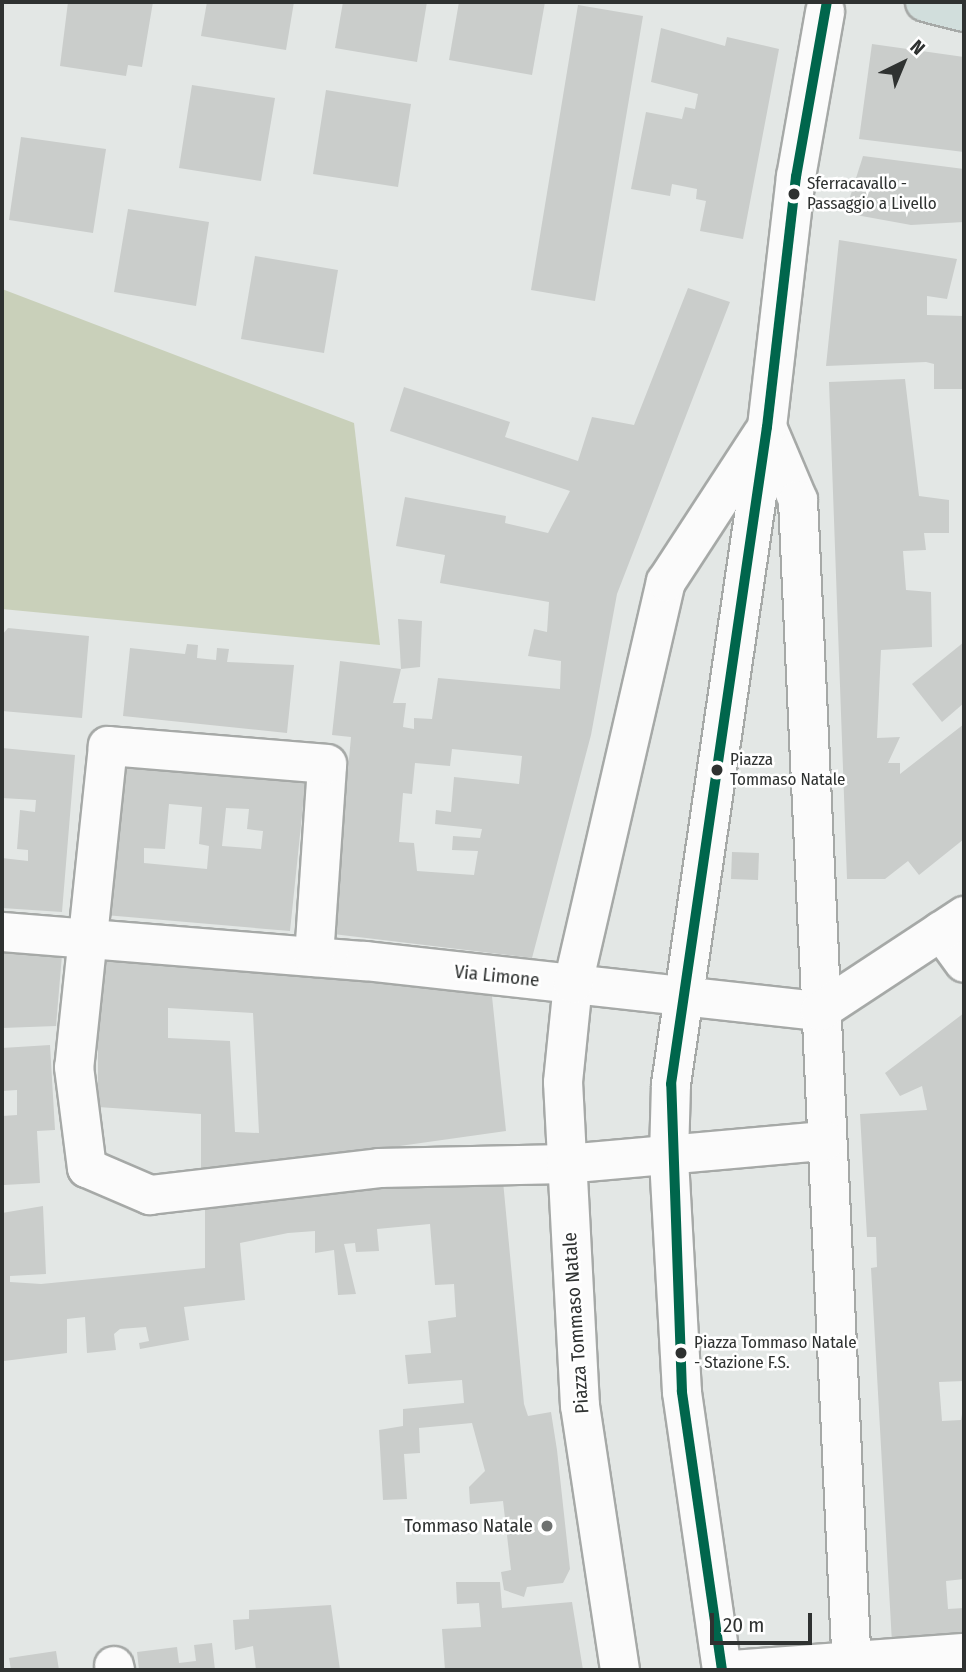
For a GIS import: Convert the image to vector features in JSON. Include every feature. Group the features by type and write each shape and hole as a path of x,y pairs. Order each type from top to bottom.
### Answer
{"highway":[{"path":"925,2 964,12"}],"street":[{"path":"722,1670 682,1392 669,1156 682,1000 767,427 796,177 825,12"},
{"path":"767,427 798,500 825,1141 851,1666"},
{"name":"Piazza Tommaso Natale","path":"620,1670 580,1406 563,1082 573,984 666,582 767,427"},
{"path":"314,957 327,764 108,746 74,1067 87,1168 150,1195 379,1168 566,1164 825,1141"},
{"path":"820,1011 953,924 964,963"},
{"name":"Via Limone","path":"2,932 314,957 573,984 682,1000 820,1011"},
{"path":"731,1670 851,1666 964,1653"}],"green space":[{"path":"2,289 354,423 380,645 2,609"}],"building":[{"path":"68,2 153,2 142,67 128,65 126,76 60,66"},
{"path":"207,2 294,2 286,50 201,36"},
{"path":"343,2 427,2 417,62 335,48"},
{"path":"459,2 545,2 532,75 449,60"},
{"path":"578,5 643,16 595,301 531,290"},
{"path":"661,28 725,46 727,37 779,49 743,239 700,231 706,201 696,199 697,189 672,184 670,196 631,189 646,112 682,119 685,107 695,109 698,94 651,82"},
{"path":"872,44 964,57 964,152 859,139"},
{"path":"192,85 275,98 261,181 179,168"},
{"path":"326,90 411,104 398,187 313,174"},
{"path":"21,137 106,149 93,233 9,220"},
{"path":"863,156 964,169 964,222 911,225 845,213"},
{"path":"128,209 209,222 196,306 114,292"},
{"path":"839,240 957,259 947,299 927,296 927,315 964,316 964,389 934,389 934,364 926,362 826,366"},
{"path":"255,256 338,270 324,353 241,339"},
{"path":"688,288 730,302 617,594 591,735 532,958 333,934 351,737 332,735 340,661 401,669 393,703 406,703 403,727 414,729 414,718 432,719 438,678 560,689 561,661 528,656 534,629 547,632 549,602 440,583 445,555 396,546 405,497 506,516 505,523 548,533 570,491 390,431 404,387 510,422 505,437 578,461 592,417 634,425","holes":["452,749 522,756 519,784 454,777 451,812 436,810 435,824 482,829 480,838 453,836 452,850 478,851 474,875 417,871 414,843 399,842 403,793 412,794 415,763 450,766"]},
{"path":"905,379 919,496 949,500 949,533 924,533 926,550 903,551 906,590 931,592 932,647 881,650 877,738 900,737 888,763 900,763 900,774 964,724 964,839 919,875 908,861 885,879 847,879 829,382"},
{"path":"398,619 422,621 420,667 401,669"},
{"path":"8,628 89,636 82,718 2,711 2,635"},
{"path":"964,642 964,703 942,722 912,684"},
{"path":"187,644 198,645 197,658 216,660 217,648 229,649 227,662 294,665 287,733 123,716 130,648 185,654"},
{"path":"2,748 75,755 62,912 2,908 2,858 28,861 28,850 17,849 20,810 35,812 36,800 2,798"},
{"path":"119,760 306,777 290,931 105,915","holes":["169,804 202,807 199,844 209,846 207,869 144,863 144,848 165,849","226,808 249,809 247,829 263,831 261,849 222,846"]},
{"path":"732,852 759,853 758,880 731,879"},
{"path":"2,949 62,955 56,1026 2,1028"},
{"path":"98,954 360,982 490,977 506,1131 201,1174 201,1114 98,1107","holes":["168,1008 253,1013 259,1133 235,1132 230,1041 168,1038"]},
{"path":"964,1013 964,1381 939,1382 942,1421 961,1420 964,1402 964,1579 946,1581 948,1609 964,1608 964,1639 892,1643 871,1268 877,1267 876,1237 867,1237 860,1114 927,1110 922,1086 900,1096 885,1073"},
{"path":"50,1045 55,1130 37,1131 40,1183 4,1185 2,1116 17,1115 17,1090 2,1091 2,1048"},
{"path":"503,1181 524,1404 528,1416 551,1412 557,1450 570,1569 563,1583 527,1587 524,1597 504,1590 501,1572 511,1570 503,1501 470,1504 469,1487 485,1471 472,1423 419,1428 420,1453 404,1454 407,1499 383,1500 379,1430 403,1426 403,1409 464,1403 462,1380 408,1384 405,1355 431,1353 428,1321 456,1317 454,1284 435,1285 430,1224 377,1229 379,1251 356,1252 355,1243 344,1244 356,1294 338,1295 334,1250 315,1253 315,1231 288,1233 240,1243 245,1300 184,1307 189,1340 140,1349 139,1343 149,1341 146,1327 120,1329 114,1334 116,1350 87,1353 85,1317 67,1319 67,1353 4,1361 2,1213 43,1206 46,1274 10,1276 10,1282 41,1284 205,1268 205,1201"},
{"path":"456,1582 500,1582 502,1608 572,1602 583,1670 445,1670 442,1629 481,1627 479,1603 457,1604"},
{"path":"331,1605 340,1670 256,1670 253,1646 235,1650 233,1620 249,1619 249,1610"},
{"path":"212,1643 215,1670 139,1670 137,1652 177,1647 179,1663 196,1661 194,1645"},
{"path":"56,1651 59,1670 11,1670 9,1658"}],"transit line":[{"path":"722,1670 682,1392 671,1084 767,427 796,177 827,2"}],"place":[{"name":"Sferracavallo - Passaggio a Livello","path":"794,194"},
{"name":"Piazza Tommaso Natale","path":"717,770"},
{"name":"Piazza Tommaso Natale - Stazione F.S.","path":"681,1353"},
{"name":"Tommaso Natale","path":"547,1526"}]}
